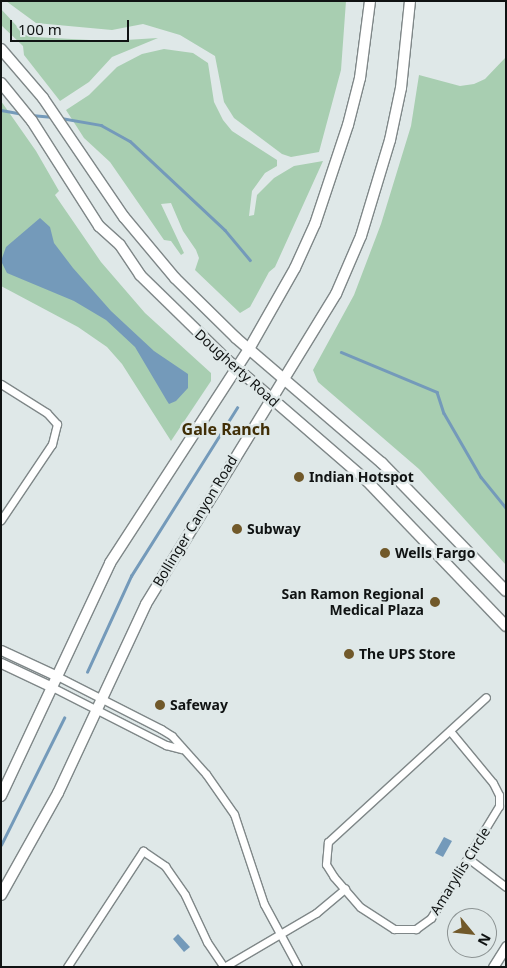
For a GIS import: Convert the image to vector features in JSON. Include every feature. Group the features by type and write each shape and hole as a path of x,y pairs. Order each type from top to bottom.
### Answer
{"main road":[{"path":"1,796 119,548 237,369 295,268 333,176 360,78 370,1"},
{"name":"Bollinger Canyon Road","path":"1,895 58,793 100,698 167,566 270,399 285,379 336,294 376,193 401,88 410,1"},
{"name":"Dougherty Road","path":"2,49 43,98 124,217 162,264 249,349 382,463 506,591"},
{"name":"Dougherty Road","path":"1,83 50,151 99,226 120,245 140,276 270,399 366,481 506,626"}],"street":[{"path":"1,384 46,413 57,424 52,444 1,520"},
{"path":"1,650 161,728 172,736 206,774 234,814 264,904 278,934 298,967"},
{"path":"1,663 166,744 181,748"},
{"name":"Amaryllis Circle","path":"450,731 494,783 499,795 495,816 431,918 416,930 405,932 380,922 360,907 326,864 328,842 360,809 486,697"},
{"path":"67,967 143,851 165,866 185,895 206,942 224,967 316,913 345,889"},
{"path":"469,859 506,886"},
{"path":"493,967 506,946"}],"green space":[{"path":"6,1 346,1 341,70 319,152 291,157 282,154 234,118 224,102 215,56 180,35 143,24 112,30 36,23"},
{"path":"1,9 25,35 34,37 109,41 158,38 112,57 89,82 60,101 24,55 23,46 1,25"},
{"path":"164,49 193,53 208,63 214,102 223,120 232,131 277,160 277,166 265,173 252,191 249,216 254,215 257,195 274,178 294,166 323,161 275,267 269,272 250,307 240,313 195,270 199,258 183,231 171,203 161,204 184,253 181,255 171,241 164,240 110,162 84,138 66,110 89,95 117,67 142,54"},
{"path":"506,57 506,565 419,469 318,382 313,370 354,295 381,224 411,126 419,75 460,86 474,84 485,79"},
{"path":"1,101 36,151 59,191 55,195 101,262 145,313 211,373 211,381 171,441 122,364 107,347 78,327 1,286"}],"water":[{"path":"40,218 50,227 54,243 73,268 111,311 154,351 188,374 188,388 176,401 169,404 135,347 106,320 74,301 7,273 1,261 6,247"},
{"path":"444,837 452,841 443,857 435,853"},
{"path":"178,934 190,947 184,952 173,939"}],"waterway":[{"path":"1,110 23,114"},
{"path":"31,115 53,117"},
{"path":"61,118 101,125 130,141 225,230 250,260"},
{"path":"341,352 437,392 444,413 481,477 506,508"},
{"path":"87,672 131,576 237,408"},
{"path":"1,845 64,718"}],"place":[{"name":"Indian Hotspot","path":"299,477"},
{"name":"Subway","path":"237,529"},
{"name":"Wells Fargo","path":"385,553"},
{"name":"San Ramon Regional Medical Plaza","path":"435,602"},
{"name":"The UPS Store","path":"349,654"},
{"name":"Safeway","path":"160,705"}],"district":[{"name":"Gale Ranch","path":"226,429"}]}
